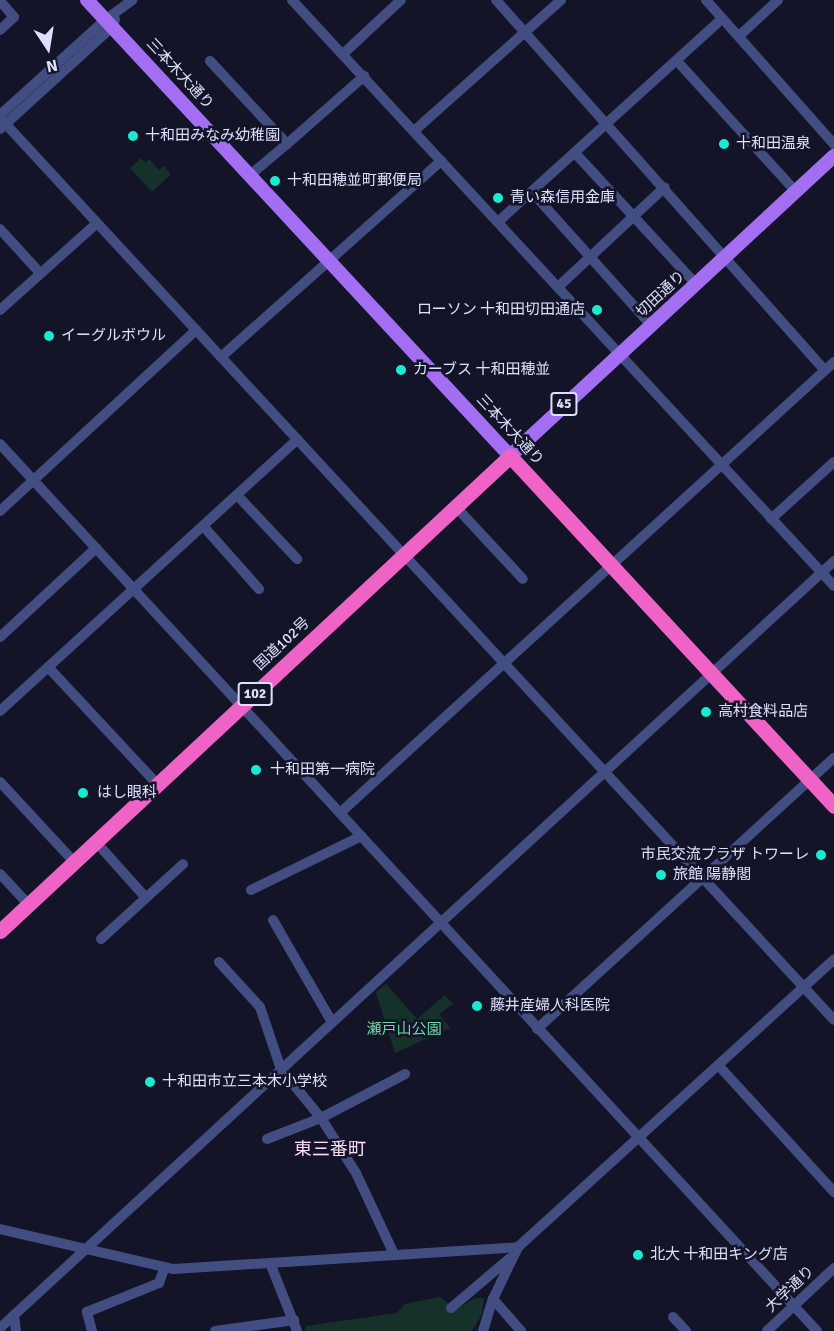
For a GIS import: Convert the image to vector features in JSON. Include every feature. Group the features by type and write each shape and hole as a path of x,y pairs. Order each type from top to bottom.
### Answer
{"highway":[{"name":"国道102号","path":"0,931 510,456"},
{"name":"三本木大通り","path":"510,456 834,806"}],"main road":[{"name":"三本木大通り","path":"87,0 111,20 249,176 510,456"},
{"name":"切田通り","path":"510,456 796,192 834,154"}],"street":[{"path":"133,0 1,122 298,439 502,663 834,1020"},
{"path":"292,0 499,221 834,586"},
{"path":"343,54 401,0"},
{"path":"340,813 610,564 830,366 725,257 496,0"},
{"path":"414,130 561,0"},
{"path":"706,0 739,36 834,154"},
{"path":"739,36 778,0"},
{"path":"0,2 14,17 0,30"},
{"path":"499,221 722,19"},
{"path":"210,61 286,144"},
{"path":"677,62 796,192"},
{"path":"249,176 364,76"},
{"path":"575,153 696,284"},
{"path":"221,357 331,262 441,161"},
{"path":"558,287 665,187"},
{"path":"532,192 651,325"},
{"path":"2,303 97,223"},
{"path":"0,229 40,273"},
{"path":"0,511 196,330"},
{"path":"0,711 298,439"},
{"path":"0,444 817,1331"},
{"path":"771,519 834,462"},
{"path":"237,495 297,559"},
{"path":"456,507 523,579"},
{"path":"204,526 259,589"},
{"path":"0,637 96,548"},
{"path":"1,1324 14,1315 834,561"},
{"path":"48,667 158,785"},
{"path":"537,1029 834,758"},
{"path":"0,782 74,862"},
{"path":"251,890 361,836"},
{"path":"96,842 146,898"},
{"path":"101,939 183,864"},
{"path":"0,874 29,905"},
{"path":"273,920 308,975 332,1022"},
{"path":"451,1308 834,959"},
{"path":"219,962 261,1007 281,1069 321,1118 370,1196 394,1254"},
{"path":"718,1066 834,1192"},
{"path":"267,1139 321,1118 405,1074"},
{"path":"0,1229 164,1269 394,1254 517,1250"},
{"path":"483,1331 493,1299 517,1250"},
{"path":"215,1331 295,1326 270,1263"},
{"name":"大学通り","path":"767,1331 834,1268"},
{"path":"92,1331 87,1312 159,1283 164,1269"},
{"path":"493,1299 521,1331"},
{"path":"14,1315 16,1331"},
{"path":"672,1317 686,1331"}],"green space":[{"path":"141,158 146,163 149,159 159,170 164,166 171,174 152,192 130,168"},
{"name":"瀬戸山公園","path":"386,984 417,1019 445,995 453,1004 439,1014 450,1028 395,1053 376,992"},
{"path":"439,1297 457,1309 475,1298 484,1298 482,1314 472,1331 305,1331 306,1326 397,1313 405,1304"}],"place":[{"name":"十和田みなみ幼稚園","path":"133,136"},
{"name":"十和田温泉","path":"724,144"},
{"name":"十和田穂並町郵便局","path":"275,181"},
{"name":"青い森信用金庫","path":"498,198"},
{"name":"ローソン 十和田切田通店","path":"597,310"},
{"name":"イーグルボウル","path":"49,336"},
{"name":"カーブス 十和田穂並","path":"401,370"},
{"name":"高村食料品店","path":"706,712"},
{"name":"十和田第一病院","path":"256,770"},
{"name":"はし眼科","path":"83,793"},
{"name":"市民交流プラザ トワーレ","path":"821,855"},
{"name":"旅館 陽静閣","path":"661,875"},
{"name":"藤井産婦人科医院","path":"477,1006"},
{"name":"十和田市立三本木小学校","path":"150,1082"},
{"name":"北大 十和田キング店","path":"638,1255"}],"district":[{"name":"東三番町","path":"330,1149"}]}
